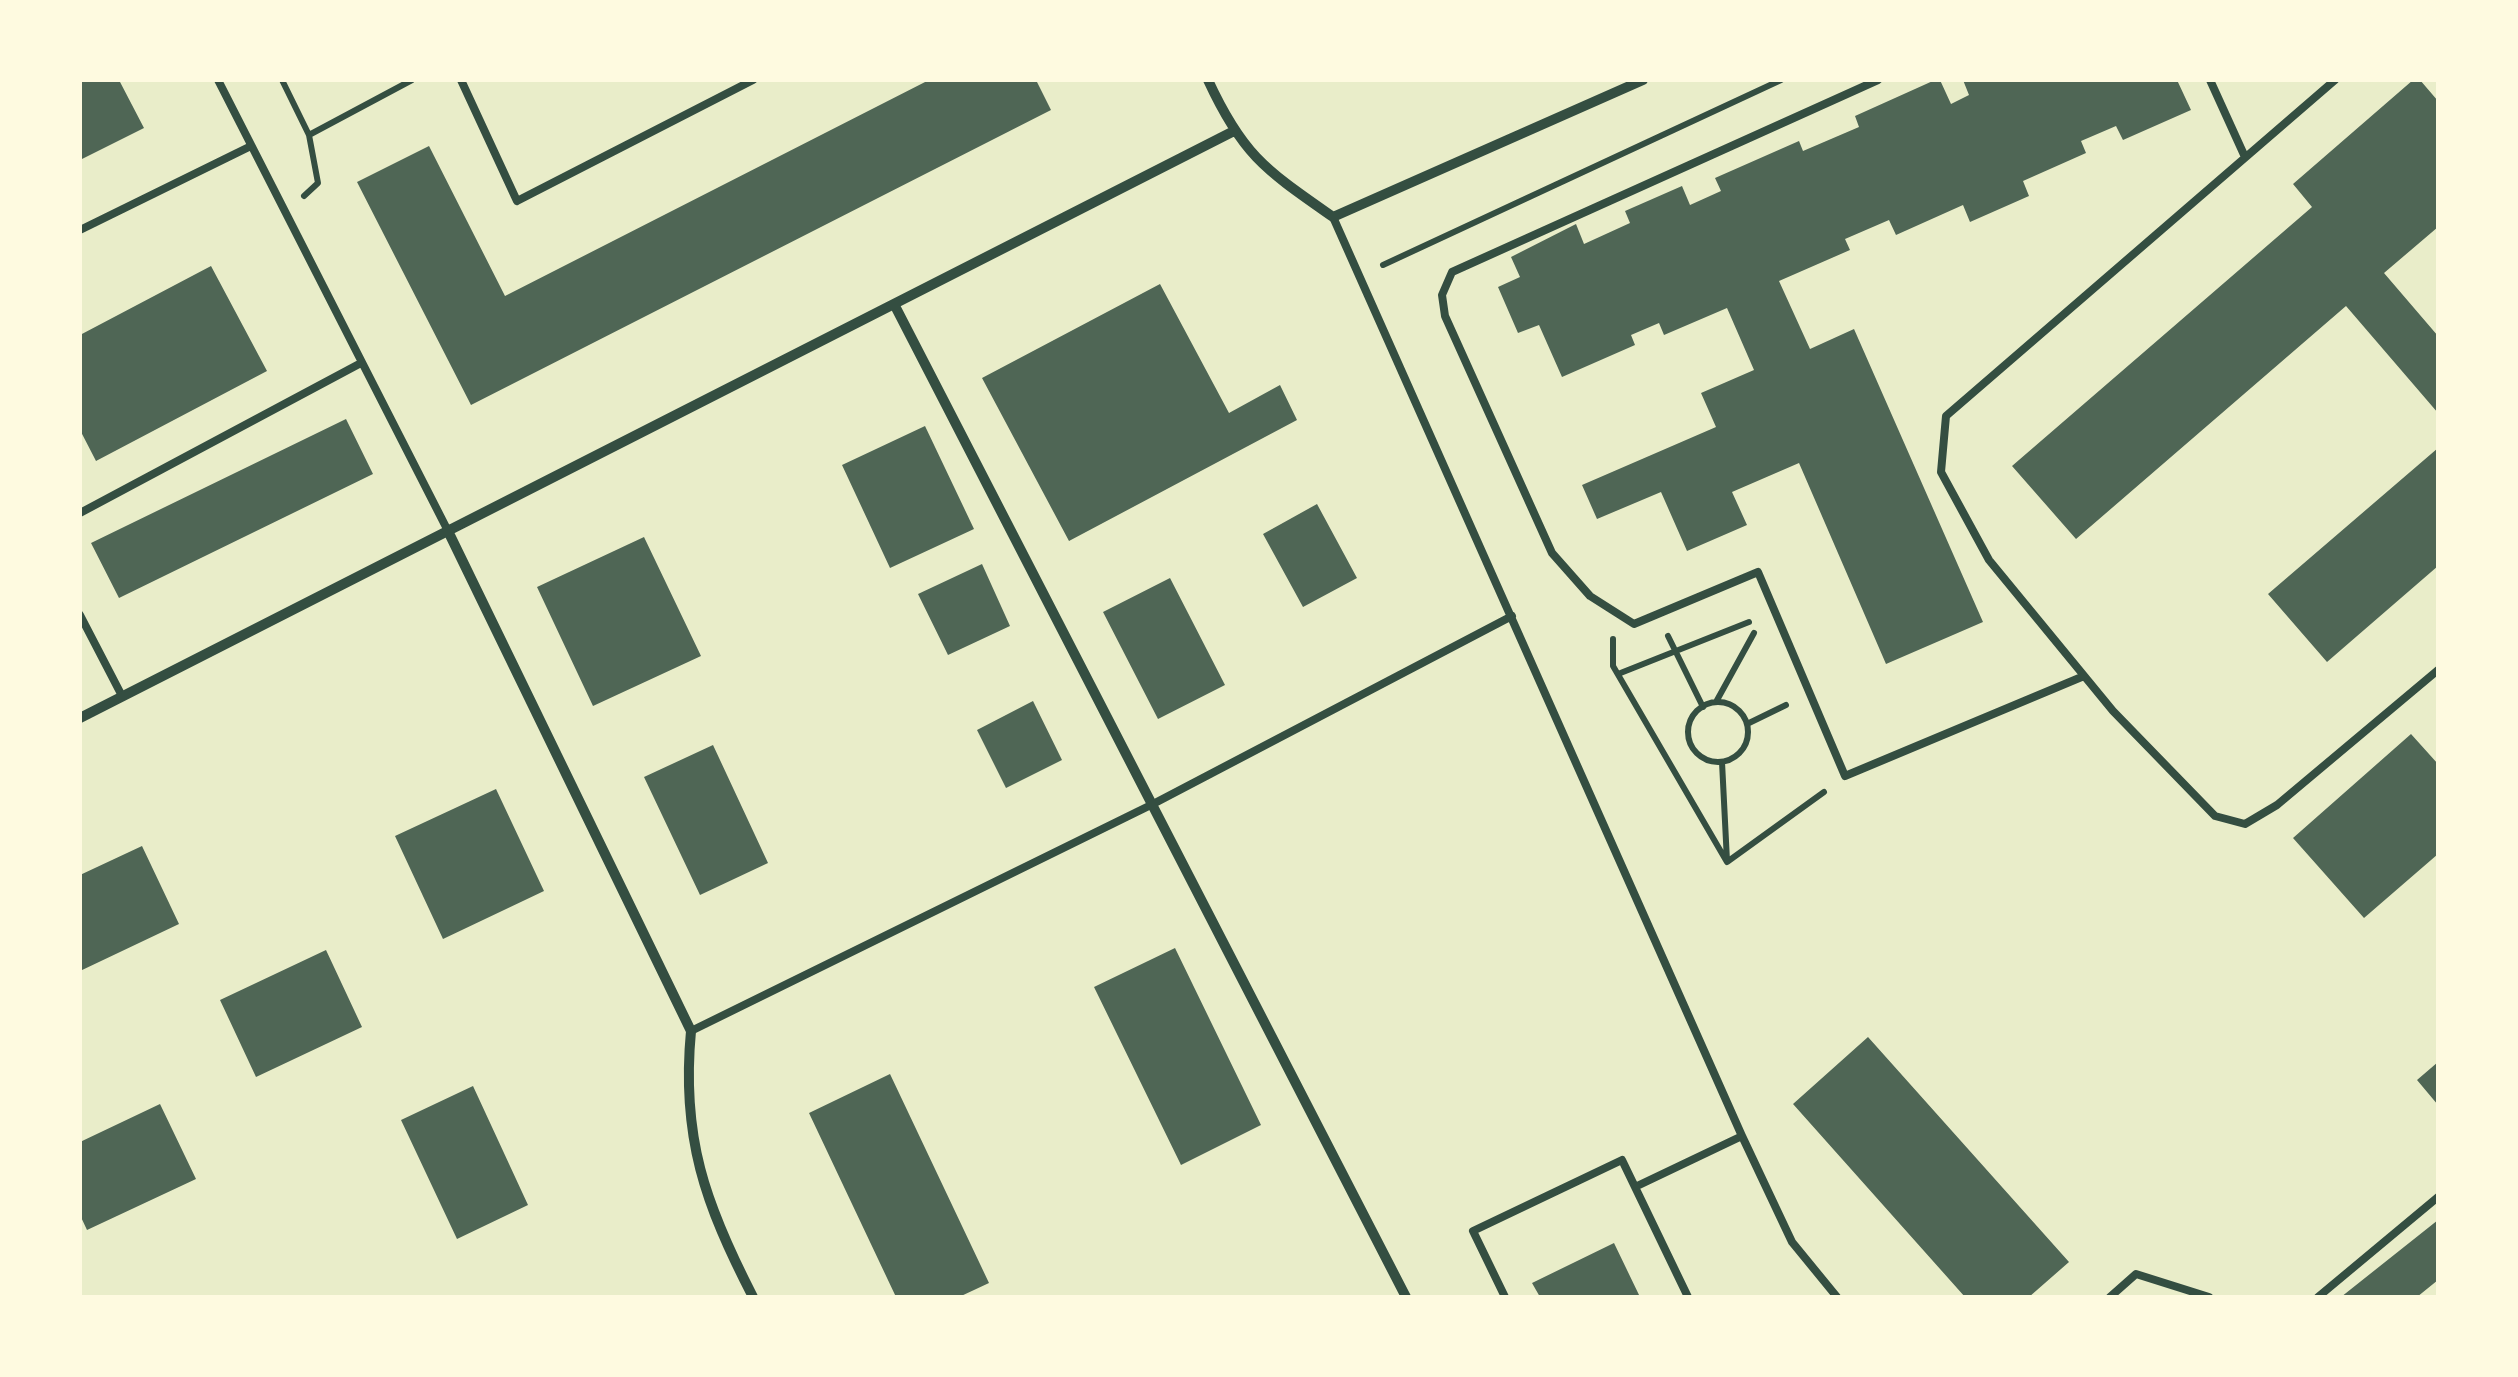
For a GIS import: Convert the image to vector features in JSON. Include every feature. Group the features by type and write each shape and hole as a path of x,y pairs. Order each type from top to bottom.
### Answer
{"street":[{"path":"1208,80 1232,132 1267,170 1333,217 1644,80"},
{"path":"80,718 1232,132"},
{"path":"894,304 1406,1297"},
{"path":"447,530 691,1031 686,1076 690,1136 714,1213 753,1297"}],"lane":[{"path":"218,80 447,530"},
{"path":"461,80 516,202 753,80"},
{"path":"1878,80 1452,272 1442,295 1445,316 1552,554 1590,596 1634,624 1758,572 1845,776 2084,676"},
{"path":"2210,80 2245,157"},
{"path":"2334,80 1946,416 1941,472 1989,560 2084,676 2215,816 2245,824 2277,805 2438,670"},
{"path":"80,230 251,146"},
{"path":"1333,217 1742,1136 1792,1242 1837,1297"},
{"path":"80,513 361,364"},
{"path":"80,615 121,694"},
{"path":"691,1031 1153,804 1512,616"},
{"path":"1635,1187 1742,1136"},
{"path":"1505,1297 1474,1231 1622,1160 1688,1297"},
{"path":"2318,1297 2438,1197"},
{"path":"2110,1297 2136,1274 2210,1297"}],"path":[{"path":"282,80 309,135 318,183 285,214"},
{"path":"309,135 412,80"},
{"path":"1359,276 1781,80"},
{"path":"1612,610 1613,666 1727,862"},
{"path":"1658,614 1702,707"},
{"path":"1618,674 1746,621 1759,625 1716,702"},
{"path":"1747,724 1810,694"},
{"path":"1716,702 1735,708 1747,724 1740,753 1722,762 1703,758 1690,744 1688,726 1702,707 1716,702"},
{"path":"1722,762 1727,862"},
{"path":"1727,862 1845,776"}],"building":[{"path":"80,80 119,80 144,128 80,160"},
{"path":"929,80 1036,80 1051,110 471,405 357,182 429,146 505,296"},
{"path":"1940,80 1951,104 1969,95 1963,80 2177,80 2191,110 2123,140 2116,126 2081,141 2086,153 2023,181 2029,196 1970,222 1963,205 1896,235 1889,220 1845,239 1850,250 1779,281 1810,349 1854,329 1983,622 1886,664 1799,463 1732,492 1747,525 1687,551 1661,492 1597,519 1582,485 1716,427 1701,393 1754,370 1727,308 1664,335 1659,323 1631,335 1635,345 1562,377 1539,325 1518,333 1498,287 1520,277 1511,257 1576,224 1584,244 1630,223 1625,211 1682,186 1690,205 1721,191 1715,178 1799,141 1803,151 1859,127 1855,116"},
{"path":"2413,80 2420,80 2438,101 2438,227 2384,273 2438,336 2438,413 2346,306 2076,539 2012,466 2312,207 2293,184"},
{"path":"211,266 267,371 96,461 80,430 80,335"},
{"path":"1160,284 1229,413 1280,385 1297,420 1069,541 982,378"},
{"path":"346,419 373,474 119,598 91,543"},
{"path":"925,426 974,529 890,568 842,465"},
{"path":"2438,448 2438,566 2327,662 2268,594"},
{"path":"1317,504 1357,578 1303,607 1263,534"},
{"path":"644,537 701,656 593,706 537,587"},
{"path":"982,564 1010,626 948,655 918,594"},
{"path":"1170,578 1225,685 1158,719 1103,612"},
{"path":"1033,701 1062,760 1006,788 977,730"},
{"path":"2411,734 2438,764 2438,854 2364,918 2293,838"},
{"path":"713,745 768,863 700,895 644,777"},
{"path":"496,789 544,891 443,939 395,836"},
{"path":"142,846 179,924 80,971 80,875"},
{"path":"1175,948 1261,1125 1181,1165 1094,987"},
{"path":"326,950 362,1027 256,1077 220,1000"},
{"path":"1868,1037 2069,1262 2029,1297 1965,1297 1793,1104"},
{"path":"2438,1062 2438,1105 2417,1080"},
{"path":"890,1074 989,1283 959,1297 896,1297 809,1113"},
{"path":"473,1086 528,1205 457,1239 401,1120"},
{"path":"160,1104 196,1179 87,1230 80,1215 80,1142"},
{"path":"2438,1220 2438,1280 2417,1297 2341,1297"},
{"path":"1614,1243 1640,1297 1540,1297 1532,1283"}]}
